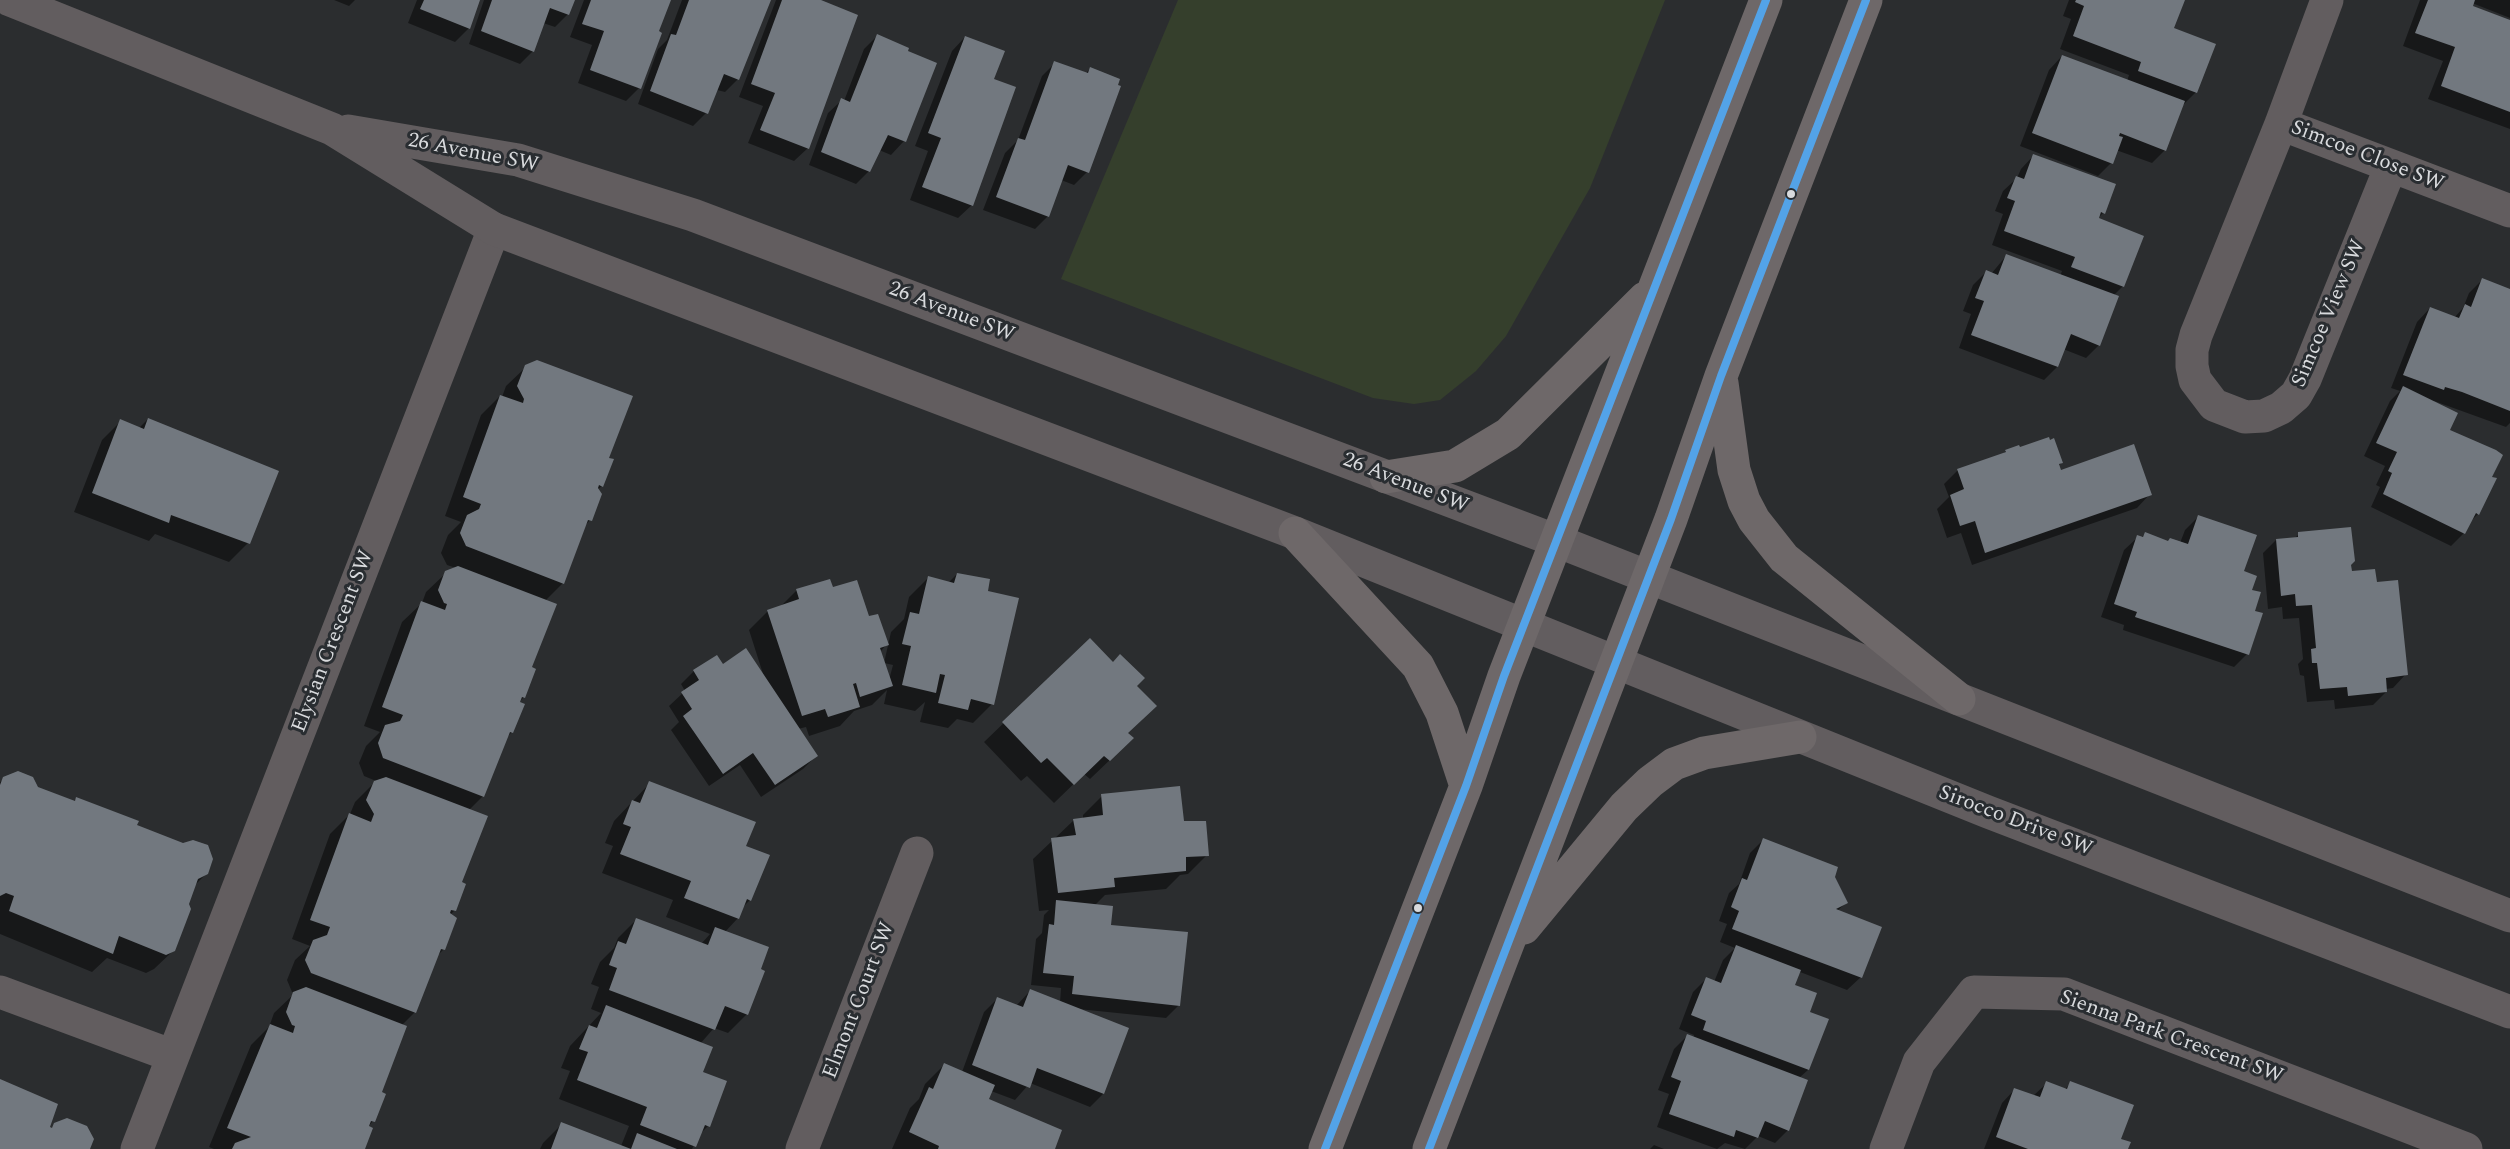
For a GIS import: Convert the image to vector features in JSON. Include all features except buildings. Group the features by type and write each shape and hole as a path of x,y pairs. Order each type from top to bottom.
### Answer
{"main road":[{"path":"1325,1149 1466,786 1524,623 1766,0"},
{"path":"1429,1149 1616,662 1721,376 1866,0"},
{"path":"1386,477 1455,466 1508,434 1655,288"},
{"path":"1721,376 1734,470 1744,501 1754,520 1784,558 1959,699"},
{"path":"1295,533 1418,666 1442,713 1466,786"},
{"path":"1505,950 1624,807 1650,782 1674,764 1704,753 1800,737"}],"street":[{"name":"26 Avenue SW","path":"10,0 332,129 494,229 1295,533 1524,623"},
{"name":"Simcoe Close SW","path":"2327,0 2281,124 2510,211"},
{"name":"Simcoe View SW","path":"2281,124 2192,350 2195,380 2214,405 2227,412 2245,417 2264,416 2281,408 2296,395 2306,379 2391,166"},
{"name":"26 Avenue SW","path":"332,129 518,160 693,215 1557,541"},
{"name":"Elysian Crescent SW","path":"137,1149 494,229"},
{"path":"1557,541 2510,916"},
{"name":"Sirocco Drive SW","path":"1524,623 1800,737 2010,820 2510,1012"},
{"name":"Elmont Court SW","path":"802,1149 917,853"},
{"path":"0,992 173,1056"},
{"name":"Sienna Park Crescent SW","path":"1886,1149 1919,1062 1974,992 2064,994 2466,1149"}],"green space":[{"path":"1178,0 1665,0 1590,188 1506,336 1476,371 1440,400 1414,404 1373,398 1061,279"}],"transit line":[{"path":"1325,1149 1466,786 1504,676 1766,0"},
{"path":"1429,1149 1671,519 1721,376 1866,0"}]}
